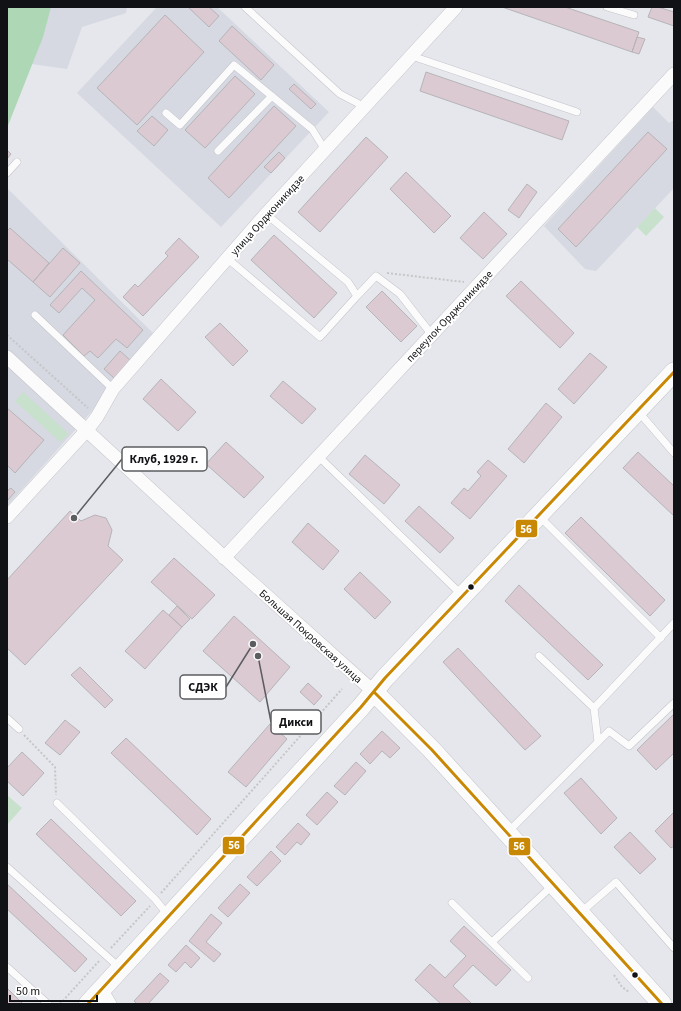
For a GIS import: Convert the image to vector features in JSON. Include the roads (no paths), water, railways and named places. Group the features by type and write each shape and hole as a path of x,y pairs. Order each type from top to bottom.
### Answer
{"main road":[{"path":"88,1004 105,997 120,969 462,595 674,372"},
{"name":"Большая Покровская улица","path":"374,692 432,750 508,832 662,1004"}],"street":[{"name":"улица Орджоникидзе","path":"7,517 87,430 97,417 113,388 266,214 456,7"},
{"name":"переулок Орджоникидзе","path":"224,558 674,74"},
{"name":"Большая Покровская улица","path":"7,356 224,558 374,692"}],"lane":[{"path":"245,7 340,94 365,107"},
{"path":"607,7 634,15"},
{"path":"412,56 577,112"},
{"path":"166,113 180,125 234,65 312,129 325,150"},
{"path":"218,151 272,96"},
{"path":"7,173 18,162"},
{"path":"266,214 348,282 357,296"},
{"path":"228,259 320,337 376,276 400,294 432,334"},
{"path":"35,315 113,388"},
{"path":"638,410 674,452"},
{"path":"318,456 462,595"},
{"path":"539,515 661,638"},
{"path":"594,708 674,623"},
{"path":"539,656 594,708 598,742"},
{"path":"508,832 609,731 629,746 674,703"},
{"path":"7,718 19,730"},
{"path":"56,803 155,900 169,916"},
{"path":"7,867 120,969"},
{"path":"580,914 616,882 674,948"},
{"path":"492,942 554,883"},
{"path":"452,903 528,978"},
{"path":"7,967 48,1004"}],"place":[{"name":"Клуб, 1929 г.","path":"74,518"},
{"name":"СДЭК","path":"253,644"},
{"name":"Дикси","path":"258,656"}]}
